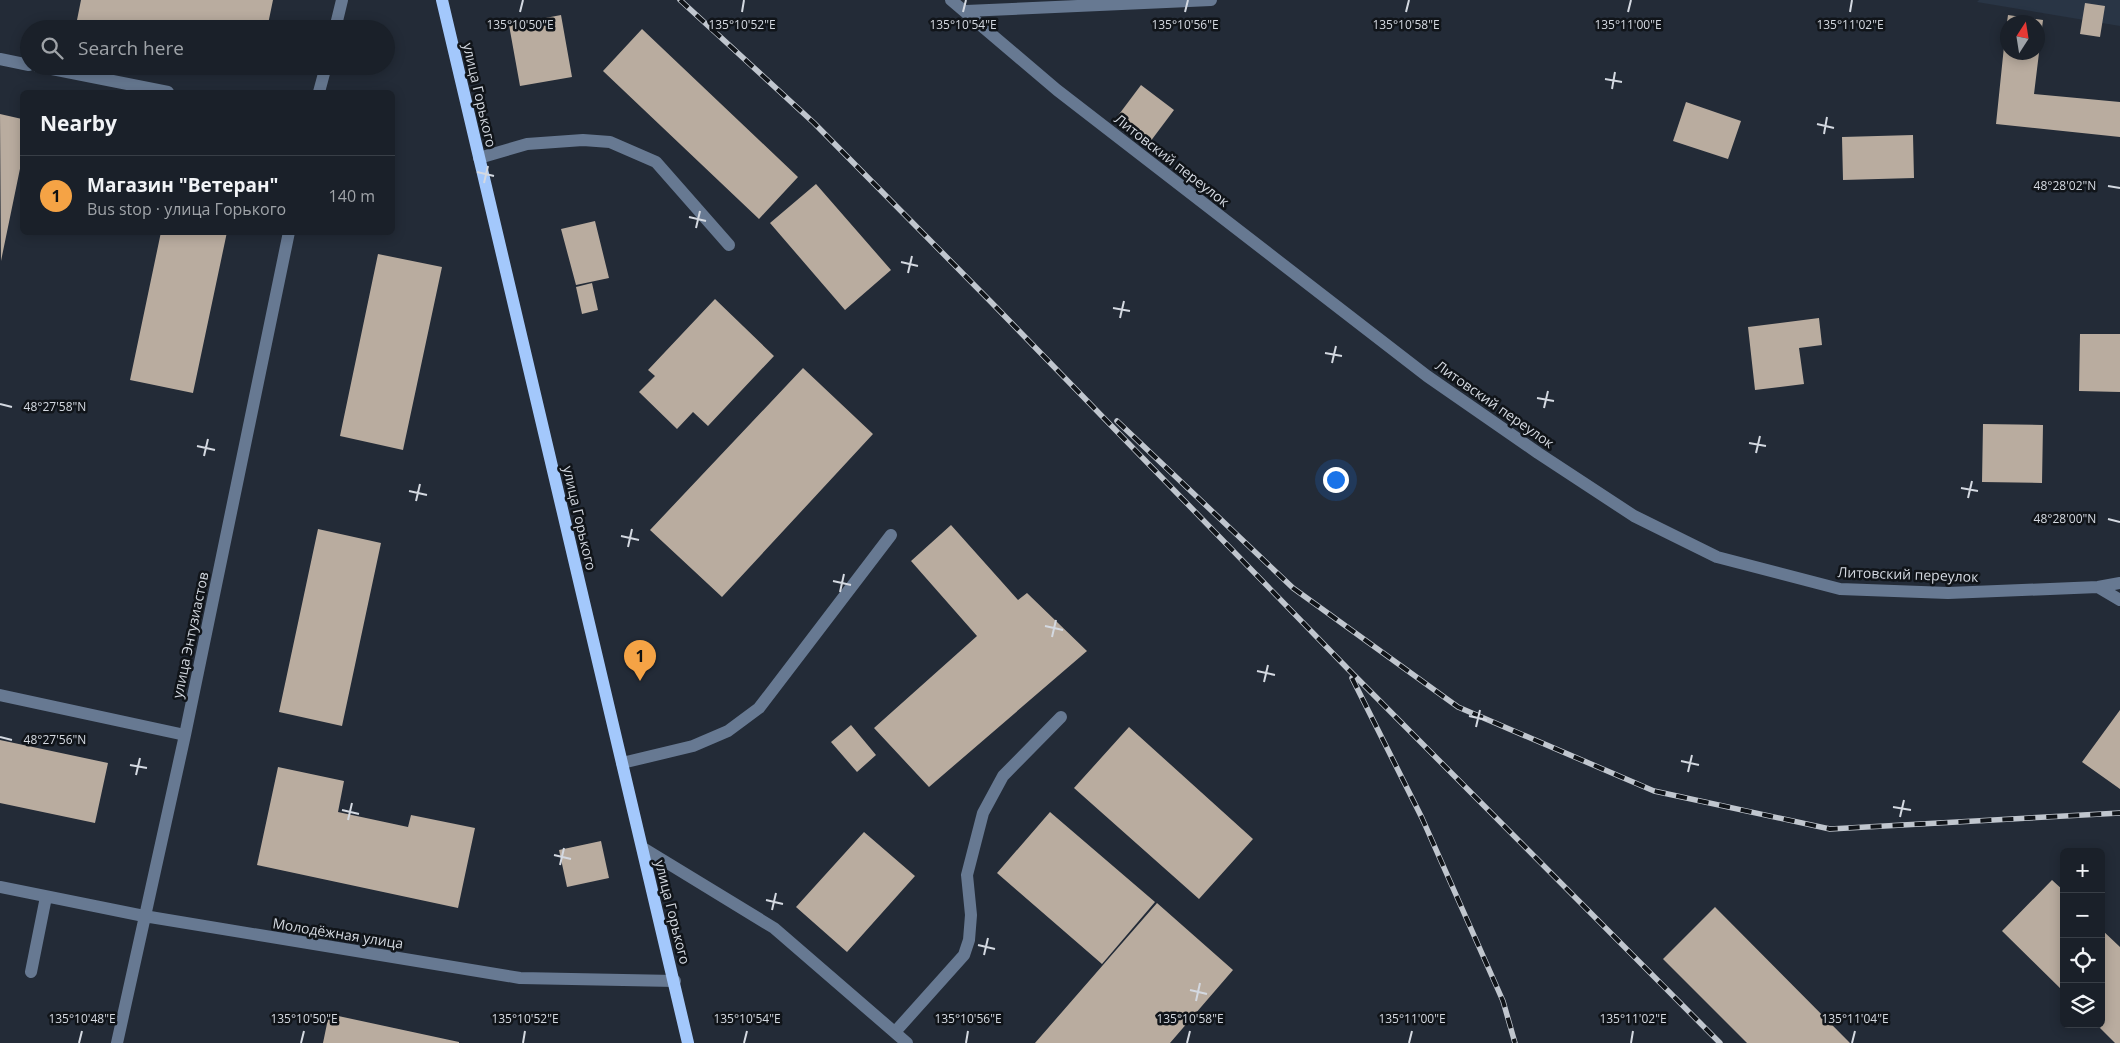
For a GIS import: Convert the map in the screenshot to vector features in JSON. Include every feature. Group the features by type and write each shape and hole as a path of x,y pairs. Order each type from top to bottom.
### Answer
{"main road":[{"name":"улица Горького","path":"442,0 688,1043"}],"street":[{"path":"337,20 342,0"},
{"name":"Литовский переулок","path":"951,0 1057,90 1427,376 1634,516 1717,557 1840,589 1948,593 2098,588 2120,583"},
{"path":"966,11 1211,0"},
{"path":"0,59 20,63"},
{"path":"82,75 158,90"},
{"path":"320,90 324,75"},
{"path":"479,158 527,144 583,140 610,142 656,162 729,245"},
{"name":"улица Энтузиастов","path":"117,1043 185,735 288,235"},
{"path":"622,762 693,746 728,731 758,708 891,535"},
{"path":"2098,588 2120,600"},
{"path":"0,695 185,735"},
{"path":"895,1032 964,954 969,940 971,915 967,875 983,813 1003,776 1061,716"},
{"path":"642,848 774,928 907,1043"},
{"name":"Молодёжная улица","path":"0,887 144,916 520,978 674,981"},
{"path":"31,972 46,897"}],"shaded area":[{"path":"1979,0 2120,0 2120,26 1977,2"}],"building":[{"path":"81,0 273,0 269,20 77,20"},
{"path":"2085,3 2105,6 2100,37 2080,34"},
{"path":"561,15 572,77 520,86 509,25"},
{"path":"642,29 798,177 759,219 603,71"},
{"path":"2003,60 2038,60 2034,94 2120,102 2120,137 1996,124"},
{"path":"1141,85 1174,110 1150,142 1117,117"},
{"path":"1686,102 1741,121 1728,159 1673,141"},
{"path":"0,114 20,119 20,169 1,261"},
{"path":"1913,135 1914,178 1843,180 1842,137"},
{"path":"816,184 891,270 845,310 770,223"},
{"path":"595,221 609,278 576,285 561,229"},
{"path":"160,235 226,235 193,393 130,380"},
{"path":"378,254 442,267 403,450 340,436"},
{"path":"592,283 598,310 582,314 576,287"},
{"path":"715,299 774,356 708,426 693,412 677,429 639,392 655,376 648,370"},
{"path":"1819,318 1822,345 1799,348 1804,384 1755,390 1748,327"},
{"path":"2080,334 2120,334 2120,392 2079,391"},
{"path":"803,368 873,434 722,597 650,530"},
{"path":"1983,424 2043,425 2042,483 1982,482"},
{"path":"951,525 1018,600 1027,593 1087,651 929,787 874,728 977,636 911,561"},
{"path":"318,529 381,543 342,726 279,712"},
{"path":"2120,710 2120,789 2082,762"},
{"path":"851,725 876,755 857,772 831,742"},
{"path":"1129,727 1253,839 1199,899 1074,788"},
{"path":"0,740 108,763 95,823 0,803"},
{"path":"278,767 344,781 338,812 408,827 411,815 475,828 458,908 257,865"},
{"path":"1050,812 1155,902 1102,964 997,873"},
{"path":"864,832 915,876 847,952 796,907"},
{"path":"601,841 609,878 567,887 559,850"},
{"path":"2052,880 2060,887 2060,988 2002,931"},
{"path":"1157,903 1233,970 1170,1043 1035,1043"},
{"path":"1715,907 1850,1043 1747,1043 1663,959"},
{"path":"2105,933 2120,947 2120,1043 2115,1043 2100,1028 2105,1028"},
{"path":"329,1014 459,1042 459,1043 323,1043"}],"railway":[{"path":"680,0 814,123 1347,668 1720,1043"},
{"path":"1117,421 1293,588 1458,707 1654,791 1830,829 2120,813"},
{"path":"1352,678 1422,818 1503,1001 1515,1043"}],"place":[{"name":"Магазин \"Ветеран\"","path":"640,681"}]}
